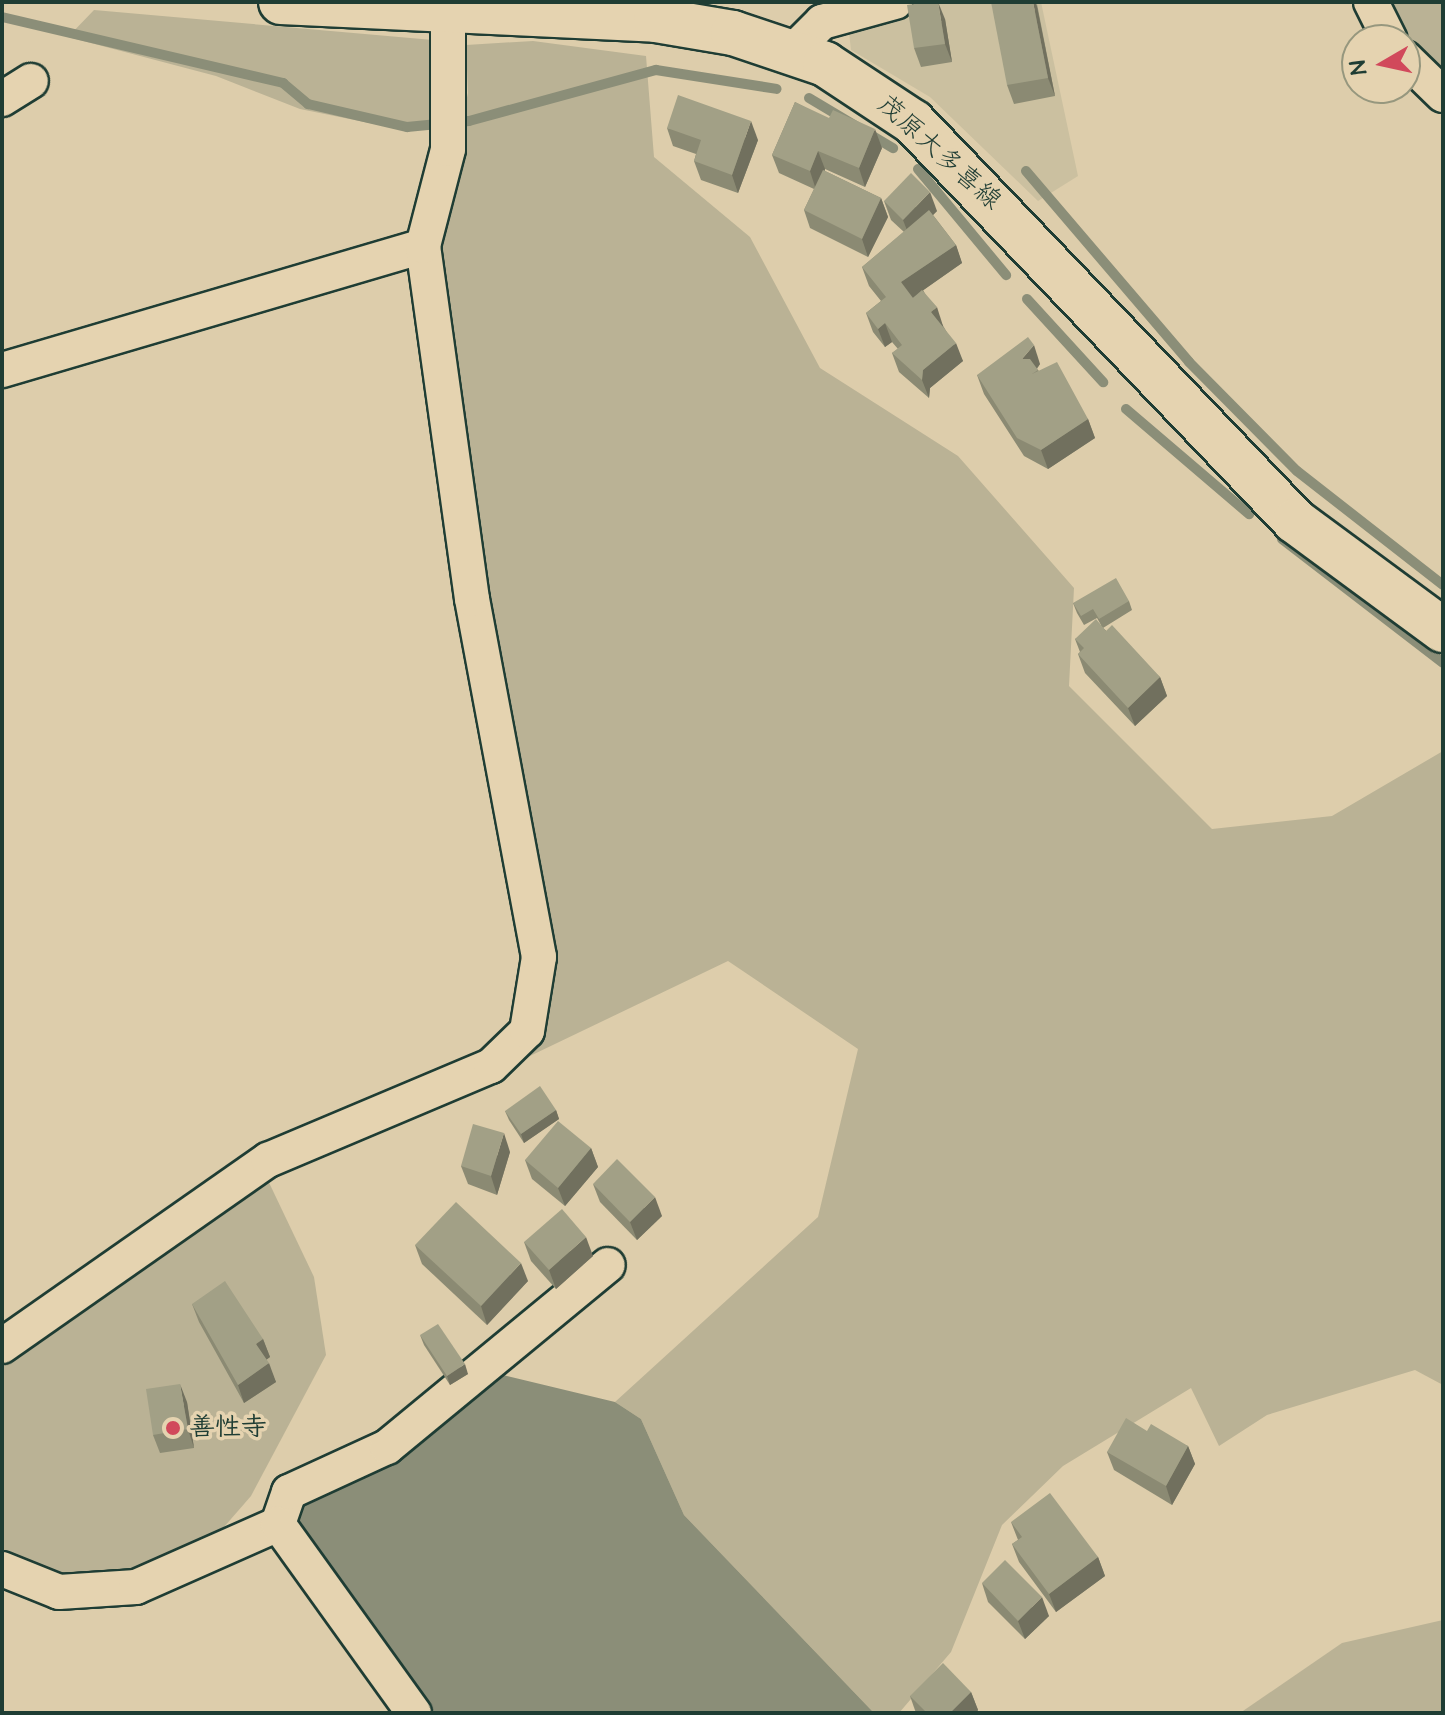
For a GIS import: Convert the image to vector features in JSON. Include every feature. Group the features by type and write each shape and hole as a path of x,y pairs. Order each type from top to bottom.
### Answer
{"main road":[{"name":"茂原大多喜線","path":"281,2 437,7 656,20 793,51 857,82 913,122 1285,511 1443,630"}],"street":[{"path":"793,51 822,22 895,2"},
{"path":"1371,2 1382,24"},
{"path":"2,1346 268,1160 491,1066 527,1031 539,957 472,599 423,246 448,149 451,78 437,7"},
{"path":"1421,74 1443,95"},
{"path":"2,99 31,81"},
{"path":"2,370 423,246"},
{"path":"2,1569 59,1592 136,1587 278,1524 289,1492 387,1447 608,1265"},
{"path":"278,1524 414,1713"}],"shaded area":[{"path":"926,2 1041,2 1078,176 1038,201 930,97 851,50 848,23"},
{"path":"1379,2 1442,2 1443,81 1421,64 1421,24 1394,24"},
{"path":"94,10 433,40 442,127 409,131 300,109 216,76 68,37"},
{"path":"533,41 646,56 654,157 750,237 820,368 958,456 1074,588 1069,686 1212,829 1332,816 1443,751 1443,1385 1415,1370 1267,1415 1219,1446 1191,1388 1063,1466 1002,1525 951,1652 899,1713 874,1713 684,1515 641,1419 615,1402 818,1217 858,1049 728,961 507,1067 542,913 531,824 483,614 431,259 468,93 466,45"},
{"path":"263,1170 314,1277 326,1355 251,1496 204,1550 140,1574 83,1583 2,1557 2,1354"},
{"path":"503,1375 615,1402 641,1419 684,1515 874,1713 435,1713 290,1510 382,1466"},
{"path":"1443,1620 1443,1713 1240,1713 1342,1643"}],"building":[{"path":"938,2 945,44 914,48 907,5"},
{"path":"991,2 1033,2 1048,78 1007,85"},
{"path":"678,95 751,121 732,175 694,161 701,140 667,128"},
{"path":"795,102 829,118 833,110 875,129 859,168 818,151 810,171 772,155"},
{"path":"823,170 881,198 862,239 804,210"},
{"path":"911,173 930,192 903,220 884,201"},
{"path":"929,210 956,245 901,282 913,298 922,290 937,307 931,312 956,343 923,370 922,380 892,353 902,345 885,323 878,329 866,313 886,297 862,267"},
{"path":"1028,337 1034,345 1022,359 1030,359 1038,370 1032,374 1057,362 1088,419 1041,450 1017,438 977,375"},
{"path":"1116,578 1129,601 1099,619 1093,609 1081,616 1073,603"},
{"path":"1096,619 1106,631 1112,625 1160,677 1128,708 1078,654 1084,648 1075,639"},
{"path":"540,1086 556,1110 521,1134 505,1111"},
{"path":"558,1121 591,1148 558,1188 525,1160"},
{"path":"473,1124 504,1133 491,1176 461,1166"},
{"path":"617,1159 655,1197 630,1222 593,1184"},
{"path":"456,1202 521,1263 481,1306 415,1245"},
{"path":"562,1209 586,1237 549,1270 524,1242"},
{"path":"225,1281 263,1339 256,1344 269,1363 238,1385 192,1304"},
{"path":"438,1324 465,1364 447,1376 420,1335"},
{"path":"180,1384 188,1429 153,1435 146,1389"},
{"path":"1126,1418 1147,1431 1151,1424 1188,1446 1166,1486 1107,1452"},
{"path":"1050,1493 1098,1557 1049,1594 1012,1544 1022,1537 1011,1522"},
{"path":"1005,1560 1042,1597 1018,1621 982,1583"},
{"path":"943,1663 971,1692 950,1713 927,1713 910,1696"}],"waterway":[{"path":"2,17 283,83 308,104 407,127 469,121 656,70 777,89"},
{"path":"809,98 893,148"},
{"path":"918,169 1006,275"},
{"path":"1026,171 1189,362 1297,471 1443,585"},
{"path":"1027,299 1103,382"},
{"path":"1126,409 1249,514"},
{"path":"1282,539 1443,663"}],"place":[{"name":"善性寺","path":"173,1428"}]}
